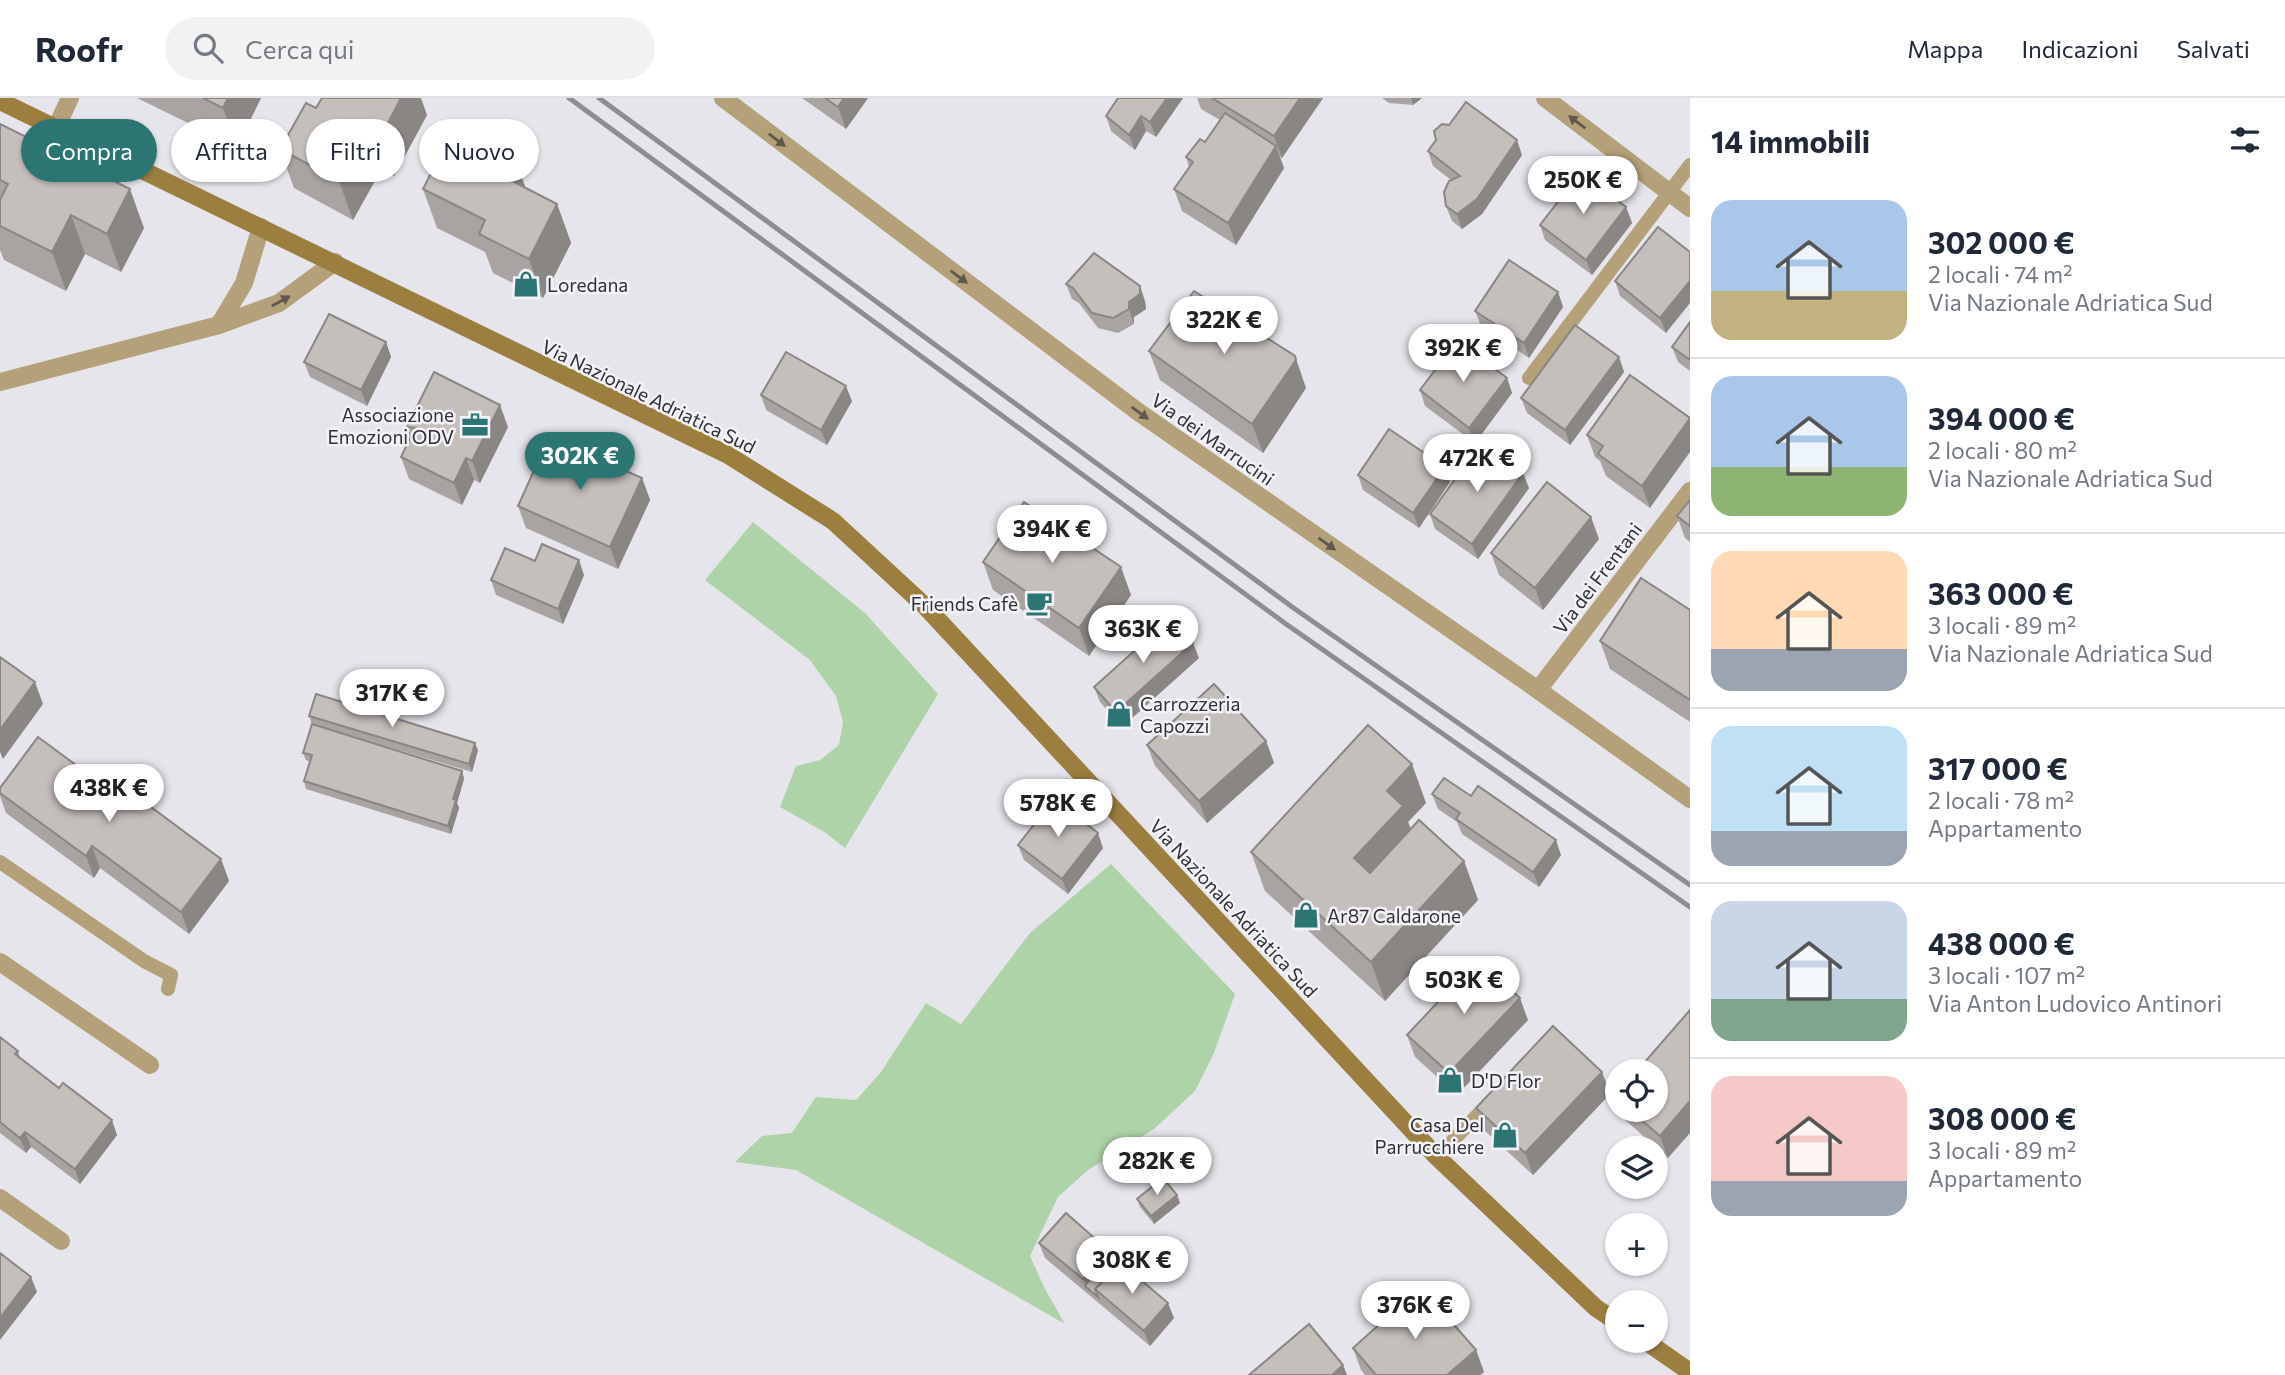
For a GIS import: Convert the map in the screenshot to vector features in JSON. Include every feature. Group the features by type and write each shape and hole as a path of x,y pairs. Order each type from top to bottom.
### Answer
{"main road":[{"name":"Via Nazionale Adriatica Sud","path":"0,101 37,119"},
{"name":"Via Nazionale Adriatica Sud","path":"157,177 728,455 833,521 925,607 1437,1157 1605,1314"},
{"path":"1663,1353 1690,1372"}],"street":[{"path":"60,119 71,98"},
{"name":"Via dei Marrucini","path":"723,98 1137,411 1690,799"},
{"path":"1545,98 1690,208"},
{"path":"219,325 244,283 261,227"},
{"path":"0,382 219,325 279,303 335,262"},
{"name":"Via dei Frentani","path":"1538,690 1690,491"},
{"path":"0,962 150,1065"},
{"path":"0,1198 61,1241"}],"lane":[{"path":"1529,378 1690,166"},
{"path":"0,862 144,961 171,975 168,989"},
{"path":"1437,1157 1504,1087"}],"green space":[{"path":"753,522 865,613 938,694 845,848 826,833 780,807 796,766 820,760 839,745 843,722 836,696 810,660 705,580"},
{"path":"1111,864 1235,994 1214,1053 1195,1091 1154,1129 1088,1170 1058,1197 1030,1256 1065,1324 796,1170 735,1162 762,1136 792,1133 816,1097 856,1100 881,1072 926,1003 961,1024 1030,933"}],"building":[{"path":"203,98 228,98 223,108"},
{"path":"322,98 401,98 390,119 306,119 306,163 292,156 292,128 306,103 316,108"},
{"path":"825,98 844,98 838,107"},
{"path":"1118,98 1167,98 1150,122 1141,116 1129,135 1106,116"},
{"path":"1212,98 1300,98 1274,136"},
{"path":"1466,102 1517,140 1477,199 1457,214 1446,206 1444,192 1449,181 1460,176 1428,151 1436,140 1434,131 1442,124 1449,125"},
{"path":"1225,113 1276,146 1228,223 1174,189 1193,162 1186,157 1200,139 1205,142"},
{"path":"0,124 21,134 21,182 116,182 130,189 107,234 71,215 52,252 0,226 0,200 8,184 0,180"},
{"path":"1580,173 1626,207 1586,260 1540,225"},
{"path":"426,182 514,182 557,204 529,259 479,234 485,220 423,189"},
{"path":"1658,227 1690,252 1690,281 1660,318 1615,281"},
{"path":"1094,253 1140,286 1140,294 1129,302 1129,309 1113,318 1092,313 1073,288 1066,284"},
{"path":"1509,260 1558,292 1524,343 1475,311"},
{"path":"1194,291 1295,356 1296,360 1252,424 1149,351"},
{"path":"329,314 386,342 361,390 304,362"},
{"path":"1690,322 1690,360 1672,347"},
{"path":"1575,325 1619,357 1565,430 1521,398"},
{"path":"1457,341 1507,378 1469,428 1420,390"},
{"path":"786,352 846,386 821,430 761,395"},
{"path":"434,372 500,405 472,461 466,458 454,483 401,457 415,428 407,427"},
{"path":"1630,375 1690,418 1642,486 1598,454 1603,446 1587,435"},
{"path":"1389,429 1445,467 1413,513 1358,475"},
{"path":"549,437 642,478 610,547 518,506"},
{"path":"1481,443 1523,473 1472,544 1430,514"},
{"path":"1547,482 1591,517 1535,588 1491,553"},
{"path":"1690,500 1690,526 1677,516"},
{"path":"1024,502 1121,567 1079,628 983,562"},
{"path":"542,544 579,560 558,609 491,580 505,548 535,561"},
{"path":"1641,578 1690,610 1690,700 1600,641"},
{"path":"1171,618 1193,643 1116,712 1094,687"},
{"path":"0,657 35,682 0,730"},
{"path":"1214,684 1266,741 1199,801 1147,745"},
{"path":"316,694 475,743 469,764 309,716"},
{"path":"312,724 462,771 448,826 304,781 312,755 303,753"},
{"path":"1368,725 1412,764 1387,791 1403,806 1354,858 1370,873 1419,820 1464,861 1371,962 1251,852"},
{"path":"38,737 126,802 132,793 221,859 181,912 92,846 86,856 0,793 0,788"},
{"path":"1444,778 1471,796 1478,786 1556,840 1533,872 1456,819 1460,813 1432,794"},
{"path":"1054,799 1098,833 1062,879 1018,845"},
{"path":"1478,959 1520,998 1449,1073 1407,1035"},
{"path":"1690,1010 1690,1101 1660,1136 1644,1122 1668,1122 1668,1059 1647,1059"},
{"path":"1553,1026 1602,1072 1525,1153 1476,1108"},
{"path":"0,1037 18,1051 15,1054 59,1088 63,1083 112,1120 75,1169 25,1132 20,1138 0,1122"},
{"path":"1163,1178 1177,1195 1151,1216 1137,1199"},
{"path":"1066,1213 1107,1249 1083,1279 1039,1243"},
{"path":"0,1253 31,1277 0,1318"},
{"path":"1120,1262 1168,1303 1144,1331 1095,1289"},
{"path":"1097,1271 1106,1278 1095,1289 1098,1297 1085,1286"},
{"path":"1421,1287 1476,1350 1447,1375 1376,1375 1353,1348"},
{"path":"1309,1324 1343,1365 1332,1375 1249,1375"}],"railway":[{"path":"569,98 1286,624 1690,907"},
{"path":"599,98 1295,609 1690,885"}],"place":[{"name":"Loredana","path":"526,284"},
{"name":"Associazione Emozioni ODV","path":"475,425"},
{"name":"Friends Cafè","path":"1039,603"},
{"name":"Carrozzeria Capozzi","path":"1119,714"},
{"name":"Ar87 Caldarone","path":"1306,915"},
{"name":"D'D Flor","path":"1450,1080"},
{"name":"Casa Del Parrucchiere","path":"1505,1135"}]}
